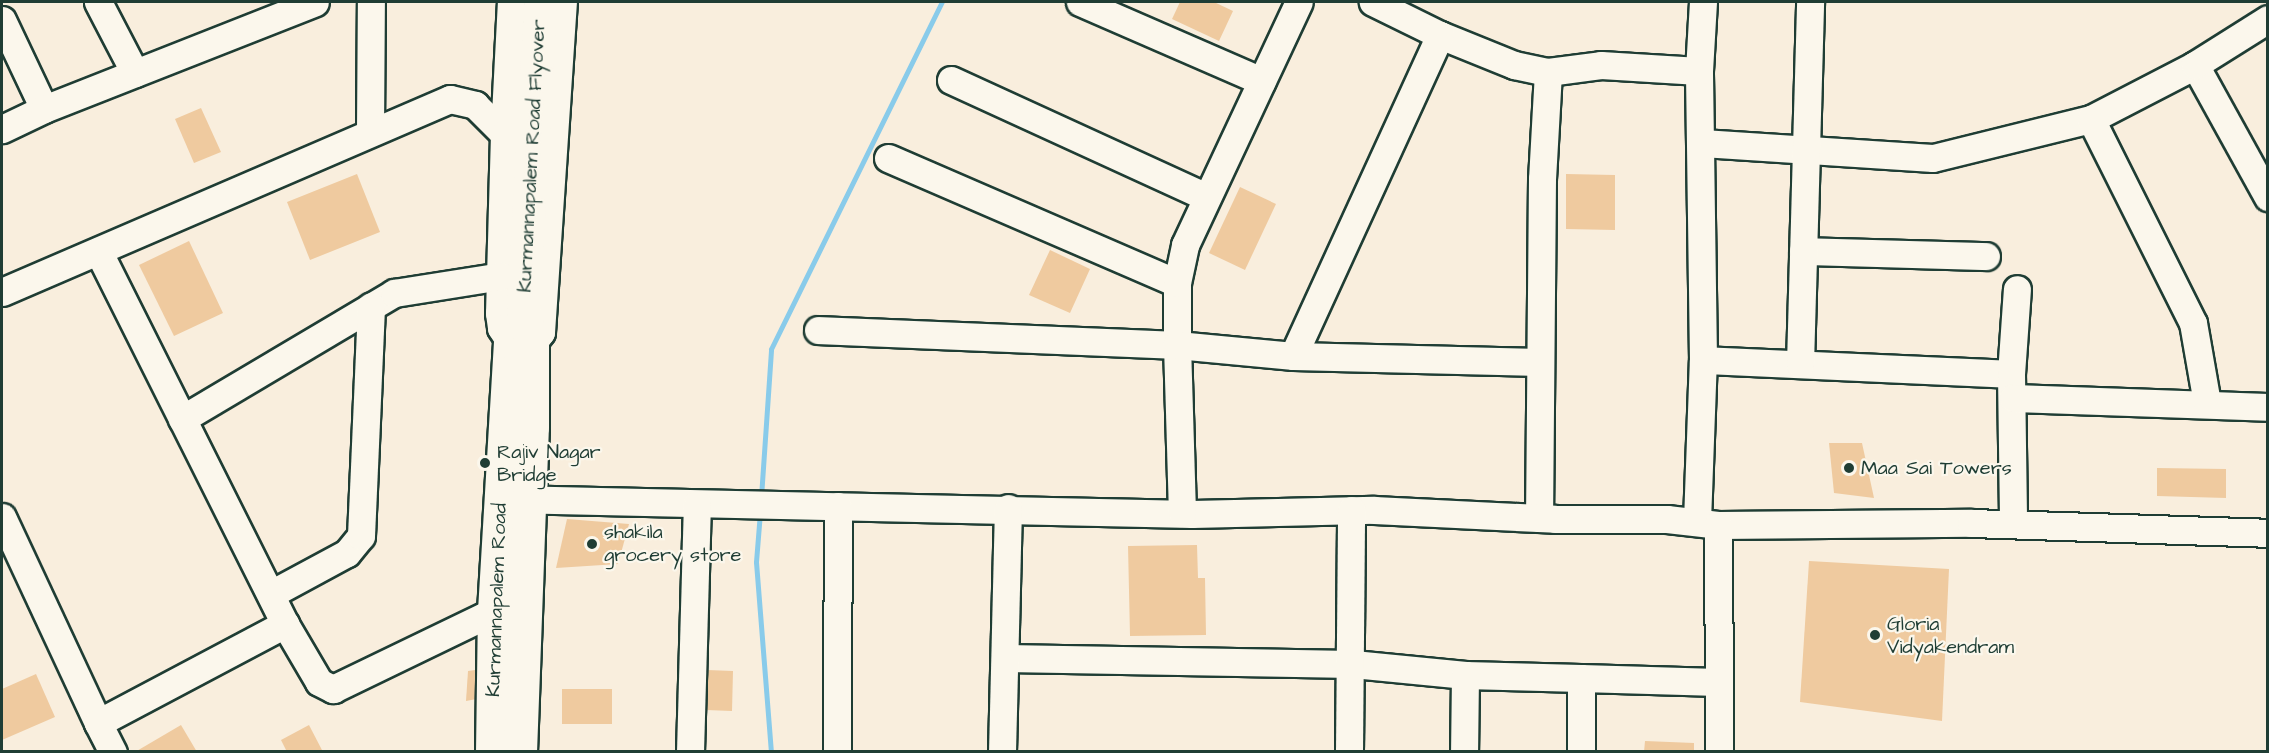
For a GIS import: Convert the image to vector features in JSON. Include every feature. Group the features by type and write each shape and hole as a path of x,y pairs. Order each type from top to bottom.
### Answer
{"main road":[{"name":"Kurmannapalem Road Flyover","path":"521,343 540,2"},
{"name":"Kurmannapalem Road","path":"498,751 515,500 521,343"},
{"name":"Kurmannapalem Road","path":"498,751 494,611 515,500"}],"street":[{"path":"98,2 135,73"},
{"path":"2,129 44,109 135,73 261,12 315,2"},
{"path":"370,130 371,2"},
{"path":"511,2 504,134 499,313 501,328 521,343 541,332 563,2"},
{"path":"1080,2 1262,81"},
{"path":"1182,513 1177,283 1185,245 1299,2"},
{"path":"1373,2 1440,35 1514,65 1548,72 1601,65 1699,71"},
{"path":"1703,2 1699,71 1702,143 1703,360 1707,523 1718,682 1719,752"},
{"path":"1800,364 1810,2"},
{"path":"1702,143 1805,147 1933,158 2091,119 2195,64 2268,19"},
{"path":"2,20 44,109"},
{"path":"1293,356 1440,35"},
{"path":"2195,64 2264,184"},
{"path":"1539,518 1542,179 1548,72"},
{"path":"951,80 1207,197"},
{"path":"2,292 370,130 450,99 475,105 504,134"},
{"path":"2091,119 2193,323 2207,402"},
{"path":"888,158 1177,283"},
{"path":"98,251 272,594 285,624 319,682 333,689 494,611"},
{"path":"1803,251 1986,256"},
{"path":"182,419 371,306 412,288 501,276"},
{"path":"2013,524 2012,386 2016,289"},
{"path":"272,594 347,553 361,536 371,306"},
{"path":"818,330 1177,345 1293,356 1540,362"},
{"path":"1703,360 1800,364 2012,386 2268,407"},
{"path":"515,500 697,504 738,501 838,506 1182,513 1351,510 1707,523 1830,521 2013,524 2268,533"},
{"path":"690,752 697,504"},
{"path":"837,752 838,506"},
{"path":"1002,752 1008,508"},
{"path":"1349,752 1353,664 1351,510"},
{"path":"2,517 113,752"},
{"path":"98,723 285,624"},
{"path":"1005,658 1353,664 1465,675 1718,682"},
{"path":"1464,752 1465,675"},
{"path":"1581,678 1581,752"}],"building":[{"path":"1180,2 1214,2 1233,11 1219,41 1172,19"},
{"path":"201,108 221,152 194,163 175,119"},
{"path":"357,174 380,232 310,260 287,202"},
{"path":"1566,174 1615,175 1615,230 1566,229"},
{"path":"1240,187 1276,204 1245,270 1209,253"},
{"path":"189,241 223,313 174,336 139,265"},
{"path":"1050,250 1090,269 1070,313 1029,295"},
{"name":"Maa Sai Towers","path":"1829,443 1862,443 1874,498 1834,493"},
{"path":"2157,468 2226,469 2226,498 2157,496"},
{"name":"shakila grocery store","path":"567,519 629,524 618,564 556,568"},
{"path":"1197,545 1198,578 1205,578 1206,635 1130,636 1128,546"},
{"name":"Gloria Vidyakendram","path":"1809,561 1949,569 1942,721 1800,702"},
{"path":"482,669 487,697 466,701 468,671"},
{"path":"707,670 733,671 732,711 706,710"},
{"path":"36,674 55,717 2,740 2,689"},
{"path":"562,689 612,689 612,724 562,724"},
{"path":"181,725 197,752 135,752"},
{"path":"309,725 323,752 287,752 281,740"},
{"path":"1645,741 1694,743 1694,752 1644,752"}],"waterway":[{"path":"761,497 771,349 942,2"},
{"path":"760,512 756,562 771,752"}],"place":[{"name":"Rajiv Nagar Bridge","path":"485,463"},
{"name":"Maa Sai Towers","path":"1849,468"},
{"name":"shakila grocery store","path":"592,544"},
{"name":"Gloria Vidyakendram","path":"1875,635"}]}
